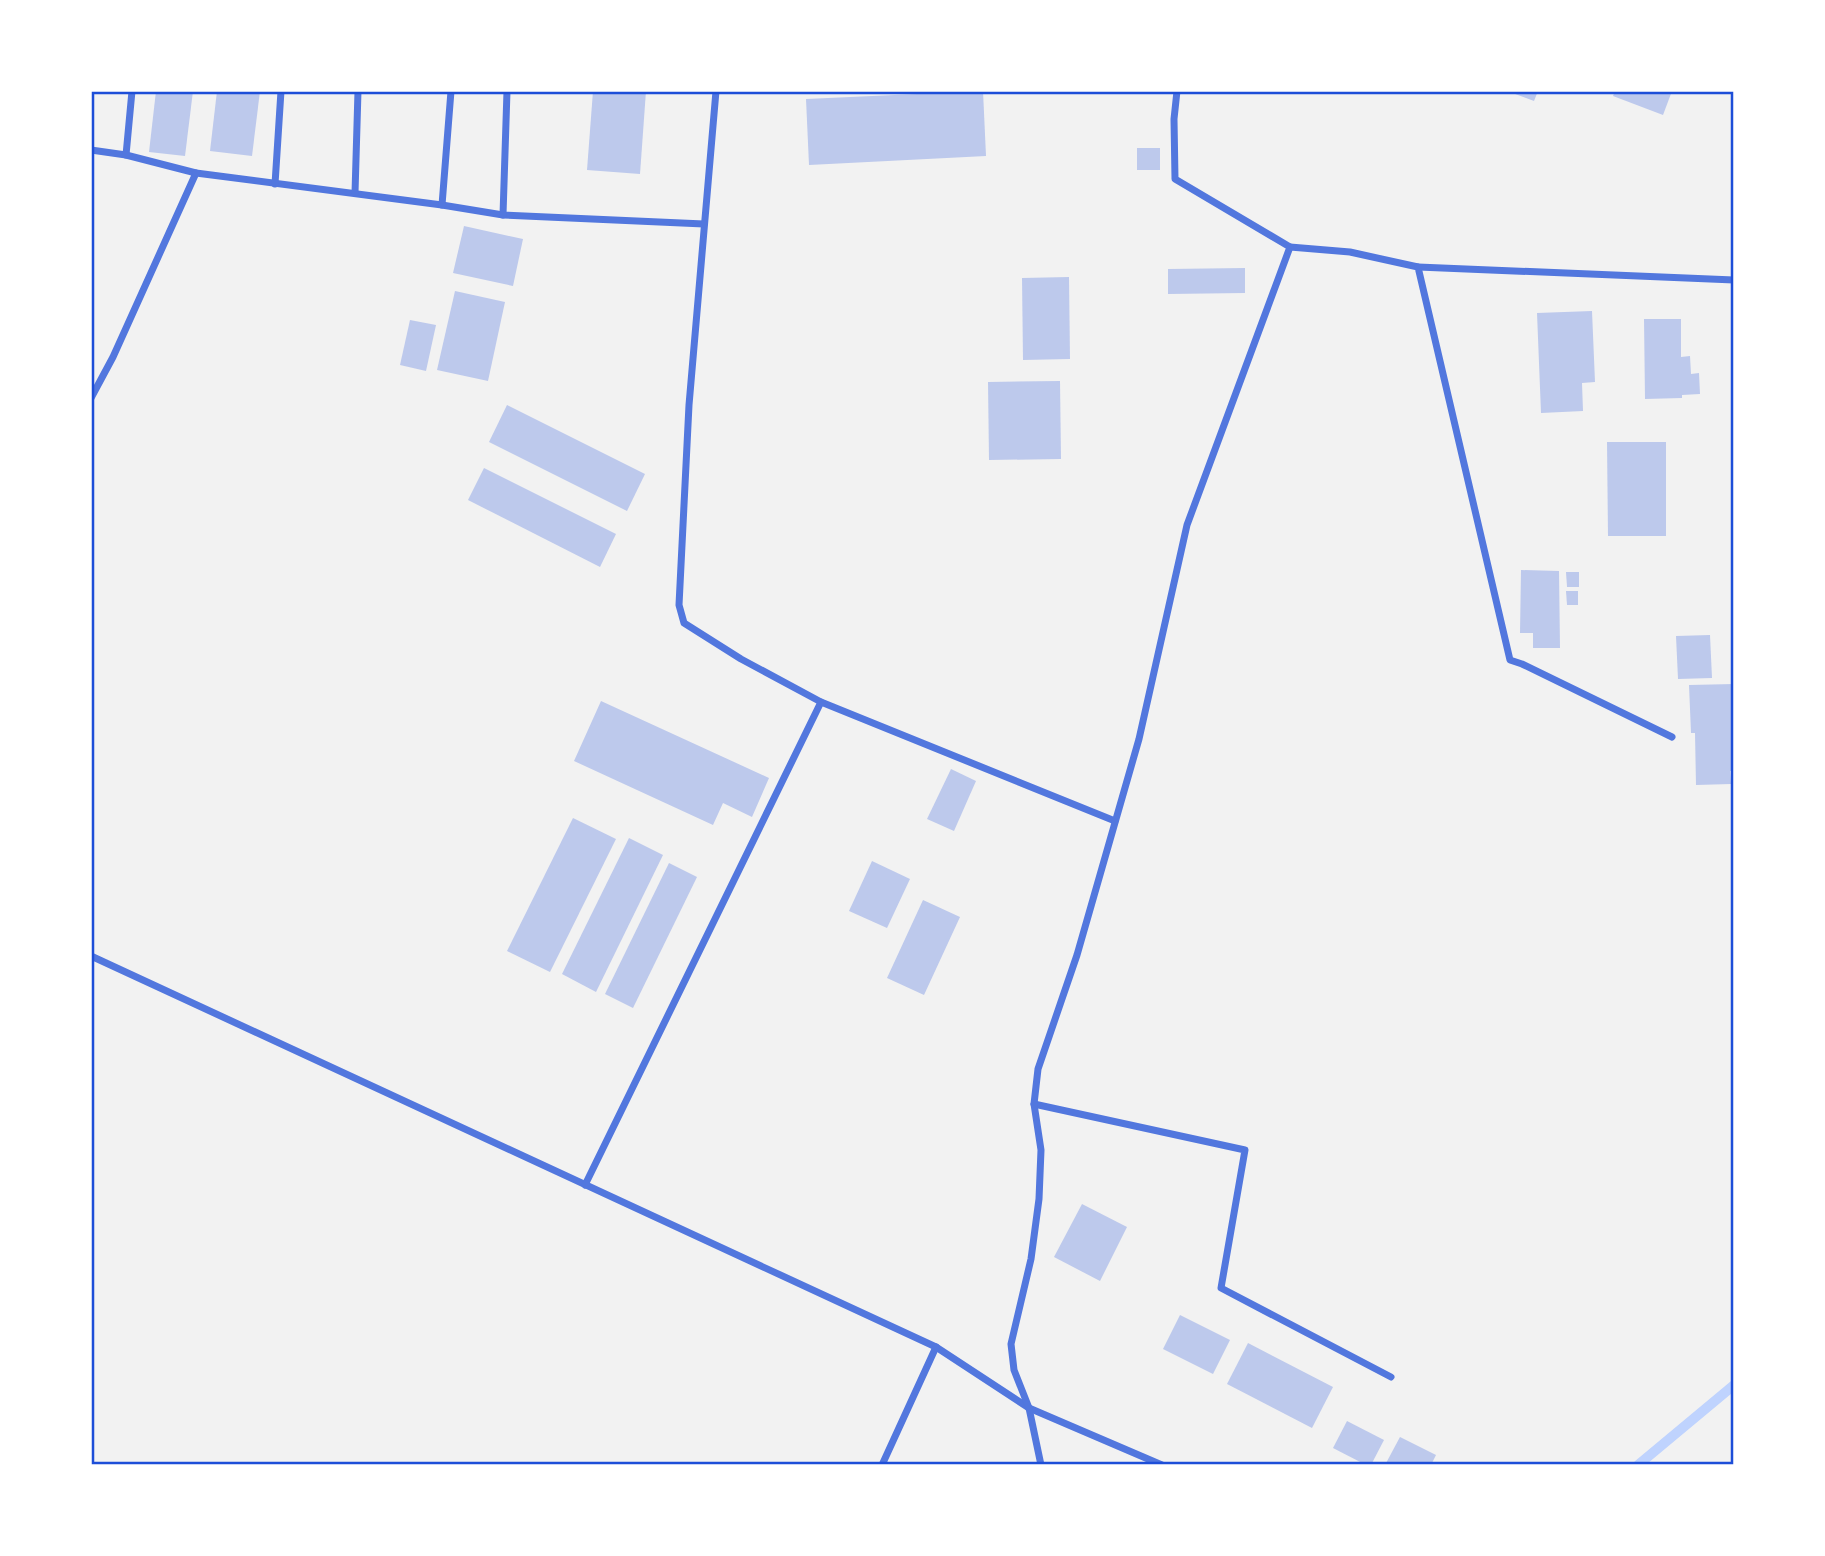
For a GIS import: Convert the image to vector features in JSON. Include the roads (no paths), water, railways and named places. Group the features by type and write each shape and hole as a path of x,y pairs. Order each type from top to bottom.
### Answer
{"street":[{"path":"125,155 132,91"},
{"path":"275,184 281,91"},
{"path":"355,193 358,91"},
{"path":"442,205 451,91"},
{"path":"503,215 508,91"},
{"path":"716,91 689,405 679,605 684,623 741,659 821,702 1115,821"},
{"path":"1177,91 1174,119 1175,179 1290,247 1350,252 1418,267 1734,280"},
{"path":"91,150 125,155 196,173 503,215 704,224"},
{"path":"91,398 113,356 196,173"},
{"path":"1041,1465 1029,1408 1014,1370 1011,1344 1031,1259 1039,1199 1041,1150 1034,1104 1038,1069 1077,955 1139,740 1187,525 1290,247"},
{"path":"1418,267 1510,660 1672,737"},
{"path":"585,1185 821,702"},
{"path":"91,956 936,1347 1029,1408 1162,1465"},
{"path":"1034,1104 1245,1150 1221,1288 1391,1377"},
{"path":"882,1465 936,1347"}],"waterway":[{"path":"1638,1465 1734,1385"}]}
